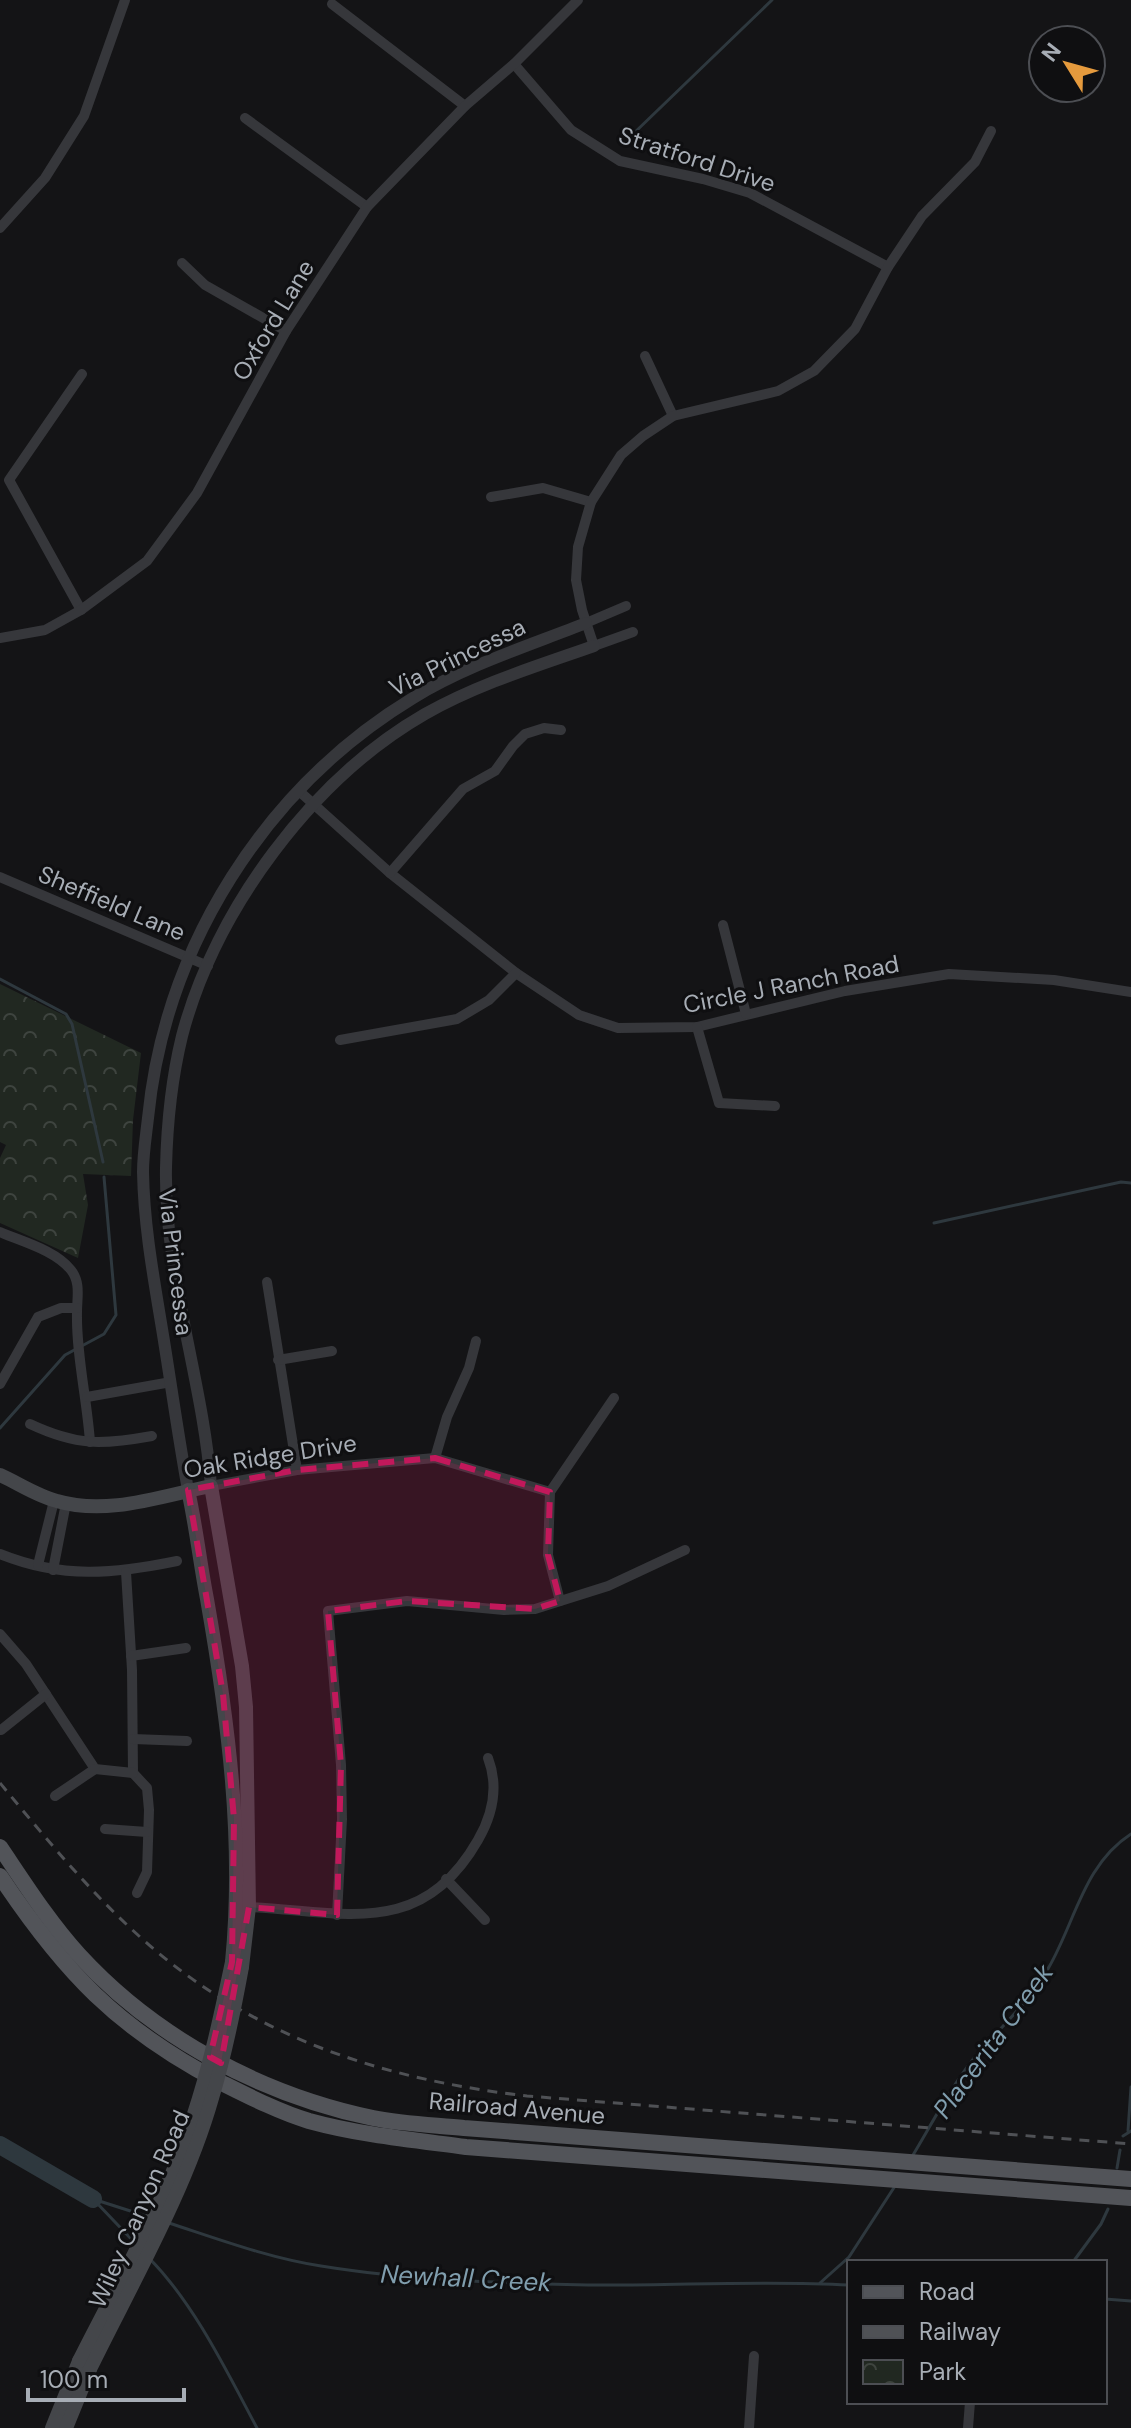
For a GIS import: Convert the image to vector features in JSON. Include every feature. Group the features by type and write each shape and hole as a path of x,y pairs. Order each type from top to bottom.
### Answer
{"main road":[{"name":"Oak Ridge Drive","path":"0,1475 60,1502 86,1507 110,1506 211,1486"},
{"name":"Via Princessa","path":"211,1486 242,1666 248,1761 243,1911"},
{"name":"Via Princessa","path":"188,1490 230,1747 243,1911"},
{"name":"Railroad Avenue","path":"0,1847 45,1914 109,1985 200,2052 264,2085 323,2106 376,2119 1131,2179"},
{"name":"Railroad Avenue","path":"0,1876 30,1922 70,1972 115,2015 163,2051 194,2068 244,2095 307,2120 372,2135 466,2147 1131,2198"},
{"name":"Wiley Canyon Road","path":"52,2428 85,2365 188,2131 237,1965 243,1911"},
{"name":"Wiley Canyon Road","path":"66,2428 85,2365"}],"street":[{"path":"0,228 45,178 84,116 125,0"},
{"path":"562,0 574,4"},
{"path":"332,4 465,106"},
{"name":"Oxford Lane","path":"0,638 45,630 81,610 147,561 197,493 286,331 367,207 465,106 514,64 574,4"},
{"name":"Stratford Drive","path":"514,64 571,130 620,161 750,193 888,267"},
{"path":"245,118 367,207"},
{"path":"594,646 576,580 578,547 591,502 621,455 673,416 778,391 814,371 855,329 888,267 922,216 975,162 991,131"},
{"path":"182,263 205,285 286,331"},
{"path":"645,356 673,416"},
{"path":"81,610 9,480 82,374"},
{"path":"491,497 543,488 591,502"},
{"name":"Via Princessa","path":"188,1490 145,1220 143,1169 158,1050 188,957 209,914 247,853 299,791 380,720 415,697 481,664 626,606"},
{"name":"Via Princessa","path":"211,1486 173,1254 166,1168 183,1035 208,966 232,915 253,881 314,804 383,742 425,714 490,683 633,632"},
{"path":"390,873 463,789 495,771 525,734 544,728 561,730"},
{"name":"Circle J Ranch Road","path":"299,791 390,873 516,973 579,1015 618,1028 697,1027 845,991 949,974 1054,980 1131,992"},
{"name":"Sheffield Lane","path":"0,877 208,966"},
{"path":"723,925 746,1014"},
{"path":"340,1040 457,1019 489,1000 516,973"},
{"path":"697,1027 719,1103 775,1106"},
{"path":"0,1232 54,1256 75,1277 79,1291 77,1341 87,1397 90,1442"},
{"path":"267,1282 297,1470"},
{"path":"0,1384 38,1317 61,1308 77,1308"},
{"path":"435,1458 476,1341"},
{"path":"278,1360 332,1351"},
{"path":"87,1397 171,1382"},
{"path":"560,1601 548,1555 550,1492 614,1398"},
{"path":"30,1424 57,1437 90,1442 113,1443 152,1436"},
{"name":"Oak Ridge Drive","path":"211,1486 297,1470 435,1458 550,1492"},
{"path":"38,1565 60,1502"},
{"path":"53,1570 60,1502"},
{"path":"337,1915 342,1819 341,1765 328,1611 407,1601 504,1610 535,1609 608,1586 685,1550"},
{"path":"0,1554 21,1562 74,1573 126,1572 177,1561"},
{"path":"126,1572 133,1773"},
{"path":"0,1634 26,1664 95,1769"},
{"path":"131,1656 186,1648"},
{"path":"1,1730 46,1694"},
{"path":"133,1739 187,1741"},
{"path":"243,1911 372,1915 427,1898 467,1859 485,1827 493,1800 495,1777 488,1758"},
{"path":"55,1796 95,1769 133,1773 147,1788 147,1872 137,1893"},
{"path":"105,1829 147,1832"},
{"path":"446,1879 485,1920"},
{"path":"749,2428 754,2356"},
{"path":"968,2428 970,2404"}],"highlighted area":[{"path":"435,1458 550,1492 548,1555 560,1601 535,1609 407,1601 328,1611 341,1765 337,1915 249,1907 221,2063 210,2057 232,1962 234,1819 223,1694 188,1490 297,1470"}],"green space":[{"path":"0,984 141,1053 133,1120 131,1176 83,1174 88,1205 78,1258 0,1223 0,1158 6,1145 0,1142"}],"waterway":[{"path":"632,135 772,0"},
{"path":"0,979 66,1014 72,1024 103,1162"},
{"path":"0,1428 65,1355 104,1334 116,1315 104,1177"},
{"path":"934,1223 1121,1182 1131,1183"},
{"name":"Placerita Creek","path":"913,2155 970,2064 1042,1979 1091,1877 1115,1846 1131,1834"},
{"path":"1128,2131 1131,2087"},
{"path":"1123,2136 1131,2131"},
{"path":"0,2145 93,2199"},
{"path":"1117,2168 1120,2150"},
{"name":"Placerita Creek","path":"820,2283 849,2257 895,2186"},
{"name":"Newhall Creek","path":"93,2199 146,2216"},
{"path":"95,2201 134,2242"},
{"path":"1074,2260 1108,2209"},
{"name":"Newhall Creek","path":"169,2223 302,2263 420,2278 588,2285 847,2285"},
{"path":"150,2259 196,2318 257,2428"},
{"name":"Newhall Creek","path":"1107,2299 1131,2301"}],"railway":[{"path":"0,1783 102,1900 182,1971 272,2027 369,2065 420,2078 527,2096 1131,2144"}]}
